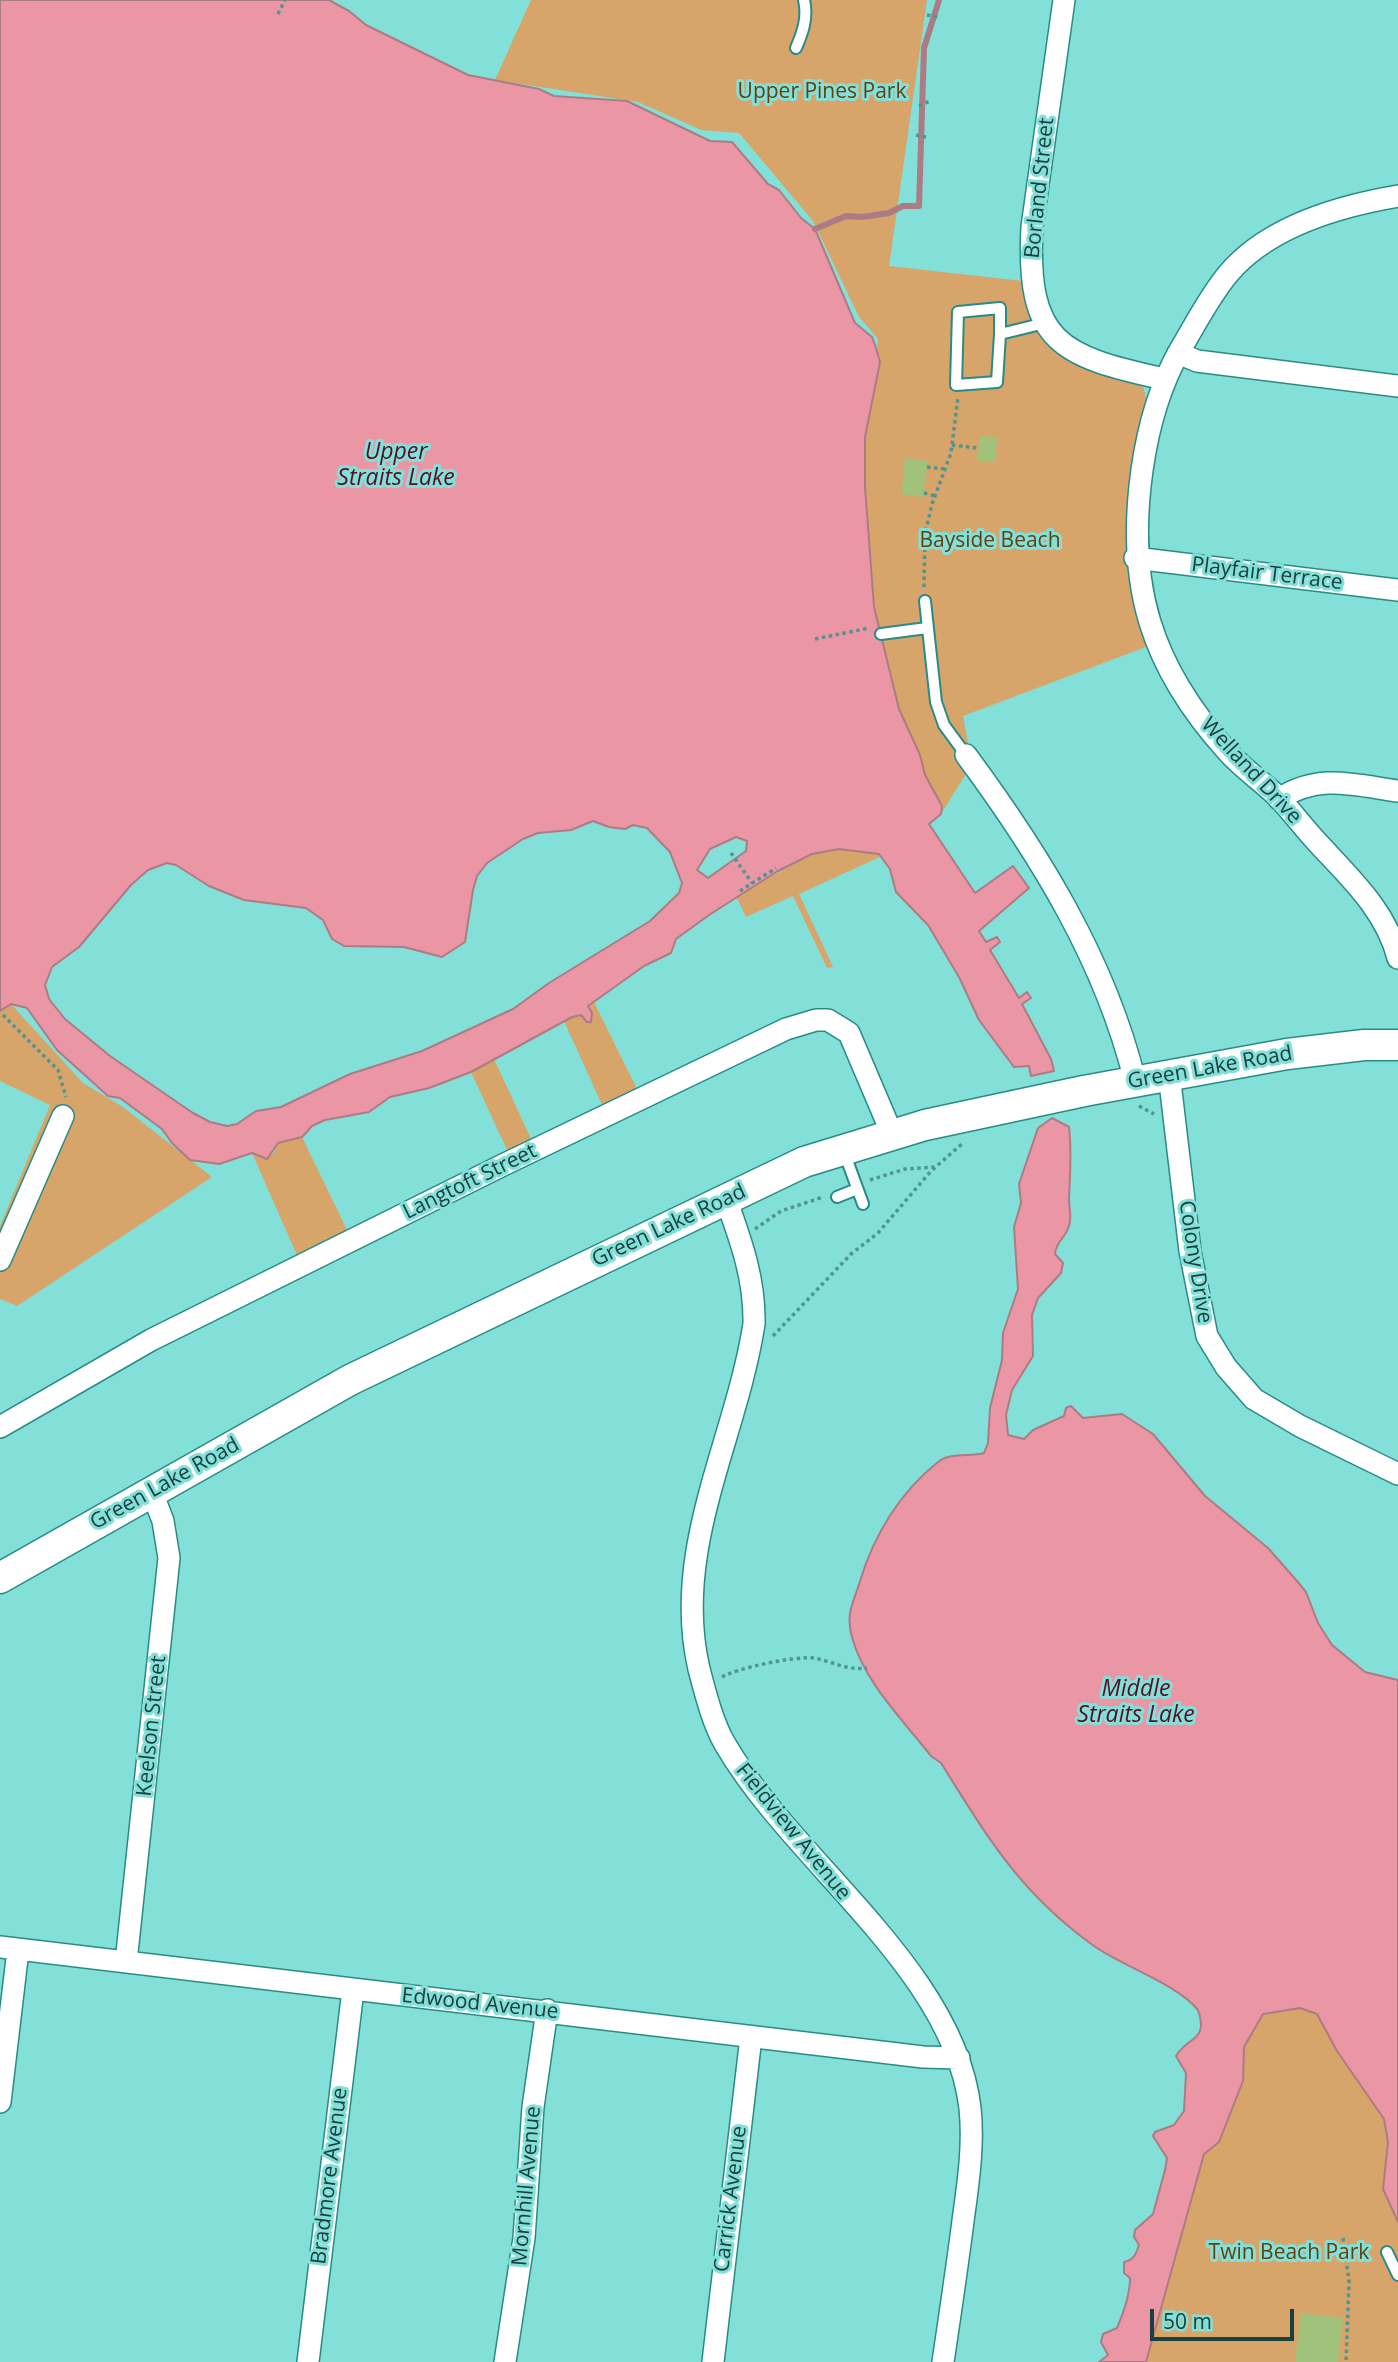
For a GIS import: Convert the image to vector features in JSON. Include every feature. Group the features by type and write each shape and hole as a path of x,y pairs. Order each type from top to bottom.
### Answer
{"street":[{"name":"Borland Street","path":"1064,0 1032,227 1030,261 1034,294 1047,331 1067,349 1088,360 1164,379"},
{"name":"Welland Drive","path":"1398,196 1351,206 1307,221 1267,240 1229,273 1164,379 1145,448 1136,510 1135,558 1144,603 1160,653 1188,703 1229,753 1279,799 1366,896 1383,919 1398,958"},
{"path":"1178,353 1197,361 1398,386"},
{"name":"Playfair Terrace","path":"1135,558 1398,590"},
{"path":"966,755 1032,850 1096,964 1115,1009 1133,1092"},
{"path":"1279,799 1299,786 1326,782 1398,791"},
{"name":"Langtoft Street","path":"0,1427 151,1340 503,1165 786,1029 816,1020 828,1020 849,1033 892,1134"},
{"name":"Green Lake Road","path":"0,1578 350,1380 804,1162 892,1134 989,1110 1133,1092 1170,1074 1287,1054 1364,1045 1398,1045"},
{"name":"Colony Drive","path":"1170,1074 1190,1251 1207,1336 1226,1367 1254,1399 1300,1426 1398,1474"},
{"path":"0,1260 63,1116"},
{"name":"Fieldview Avenue","path":"726,1199 747,1255 755,1293 750,1349 701,1524 692,1569 692,1615 704,1684 723,1742 766,1804 917,1979 959,2058 970,2108 971,2162 943,2362"},
{"name":"Keelson Street","path":"125,1962 169,1558 163,1521 152,1492"},
{"path":"0,2102 9,1948"},
{"name":"Edwood Avenue","path":"9,1948 353,1990 547,2010 923,2057 959,2058"},
{"name":"Bradmore Avenue","path":"308,2362 353,1990"},
{"name":"Mornhill Avenue","path":"505,2362 524,2238 533,2106 547,2010"},
{"name":"Carrick Avenue","path":"713,2362 751,2037"}],"lane":[{"path":"796,48 804,31 804,0"},
{"path":"1000,308 1000,334 997,382 956,385 958,312 1000,308"},
{"path":"1000,334 1045,323"},
{"path":"925,601 936,702 944,726 966,755"},
{"path":"882,630 927,628"},
{"path":"843,1150 863,1204"},
{"path":"836,1197 857,1189"},
{"path":"1387,2252 1398,2275"}],"path":[{"path":"278,14 285,0"},
{"path":"927,15 939,17"},
{"path":"919,106 930,101"},
{"path":"916,135 926,137"},
{"path":"925,601 923,557 935,496 952,445 960,384"},
{"path":"952,445 978,448"},
{"path":"927,467 945,469"},
{"path":"924,493 935,496"},
{"path":"815,639 882,630"},
{"path":"731,853 752,883"},
{"path":"740,891 776,868"},
{"path":"3,1016 58,1070 66,1089 63,1116"},
{"path":"1133,1092 1177,1127"},
{"path":"750,1349 773,1335 797,1313 851,1254 878,1233 907,1203 931,1171 966,1141"},
{"path":"704,1684 743,1667 794,1659 818,1660 845,1668 867,1668"},
{"path":"1343,2238 1349,2281 1346,2362"}],"green space":[{"name":"Bayside Beach","path":"531,0 927,0 889,266 1023,281 1035,322 1143,387 1146,413 1129,491 1128,540 1137,612 1146,647 963,716 972,764 941,814 890,690 848,550 878,339 859,317 813,221 739,133 701,130 638,102 495,80"},
{"path":"839,849 868,851 882,856 799,894 833,967 827,968 793,896 746,917 736,896 812,854"},
{"path":"594,1002 638,1091 603,1107 564,1021 581,1015"},
{"path":"11,1004 83,1083 123,1107 212,1177 17,1306 0,1299 0,1226 50,1105 0,1081 0,1010"},
{"path":"494,1059 533,1143 509,1154 471,1072"},
{"path":"302,1137 350,1236 300,1262 252,1153 261,1158 274,1153 278,1143"},
{"name":"Twin Beach Park","path":"1300,2008 1317,2014 1337,2051 1384,2119 1388,2142 1383,2189 1398,2222 1398,2362 1146,2362 1204,2154 1219,2142 1243,2081 1244,2047 1263,2014"}],"water":[{"name":"Upper Straits Lake","path":"0,0 329,0 366,25 468,75 539,89 554,96 627,101 710,141 732,142 768,184 779,190 801,218 815,229 855,323 872,337 875,345 880,362 865,437 865,487 874,607 899,709 920,755 925,775 942,806 941,814 929,824 975,893 1013,866 1029,888 979,931 986,942 997,937 1000,942 990,950 1019,998 1027,992 1031,998 1022,1004 1051,1059 1054,1071 1031,1076 1029,1066 1014,1067 979,1020 959,977 928,925 896,892 890,869 879,854 839,849 812,854 778,871 709,915 676,939 671,953 644,966 588,1006 592,1013 591,1022 587,1022 581,1015 572,1017 471,1072 429,1088 390,1097 369,1112 325,1120 312,1126 302,1137 278,1143 267,1159 252,1153 219,1164 190,1160 162,1129 120,1098 108,1096 57,1050 27,1008 11,1004 0,1011","holes":["593,821 609,827 625,829 633,825 647,828 670,852 682,883 679,893 650,921 549,983 513,1009 422,1051 350,1074 281,1107 256,1111 237,1124 227,1126 210,1122 193,1113 110,1056 65,1019 49,999 45,985 52,967 79,947 131,885 148,870 167,863 176,865 209,886 244,900 306,908 323,920 332,939 344,946 404,947 442,957 465,942 473,890 477,876 487,863 523,839 538,833 571,830","736,837 747,841 746,851 708,878 697,870 710,849"]},
{"name":"Middle Straits Lake","path":"1052,1118 1069,1127 1070,1223 1055,1254 1063,1263 1061,1273 1038,1298 1032,1315 1033,1356 1012,1390 1006,1415 1008,1435 1024,1439 1033,1430 1064,1416 1066,1408 1071,1406 1083,1418 1122,1414 1153,1434 1205,1496 1268,1548 1306,1592 1318,1623 1332,1645 1365,1672 1398,1680 1398,2222 1383,2189 1388,2142 1384,2119 1337,2051 1317,2014 1300,2008 1263,2014 1244,2047 1243,2081 1219,2142 1204,2154 1146,2362 1099,2362 1108,2355 1101,2342 1103,2334 1117,2328 1122,2316 1130,2278 1124,2273 1124,2262 1132,2258 1137,2251 1139,2245 1134,2237 1135,2230 1153,2214 1165,2170 1167,2158 1153,2136 1155,2132 1174,2125 1184,2111 1186,2073 1176,2056 1199,2033 1201,2020 1198,2010 1177,1992 1094,1946 1045,1906 1025,1885 974,1816 941,1763 931,1756 865,1670 852,1637 849,1621 873,1547 900,1501 924,1474 943,1459 984,1453 988,1443 990,1408 1002,1360 1003,1333 1018,1289 1014,1227 1021,1203 1019,1184 1038,1128"}],"building":[{"path":"980,436 997,437 995,462 977,461"},
{"path":"905,458 928,461 923,497 901,494"},
{"path":"1301,2313 1343,2318 1338,2362 1295,2362"}],"waterway":[{"path":"815,229 846,216 862,217 889,213 903,206 919,206 924,48 939,0"}],"park label":[{"name":"Upper Pines Park","path":"822,92"}]}
